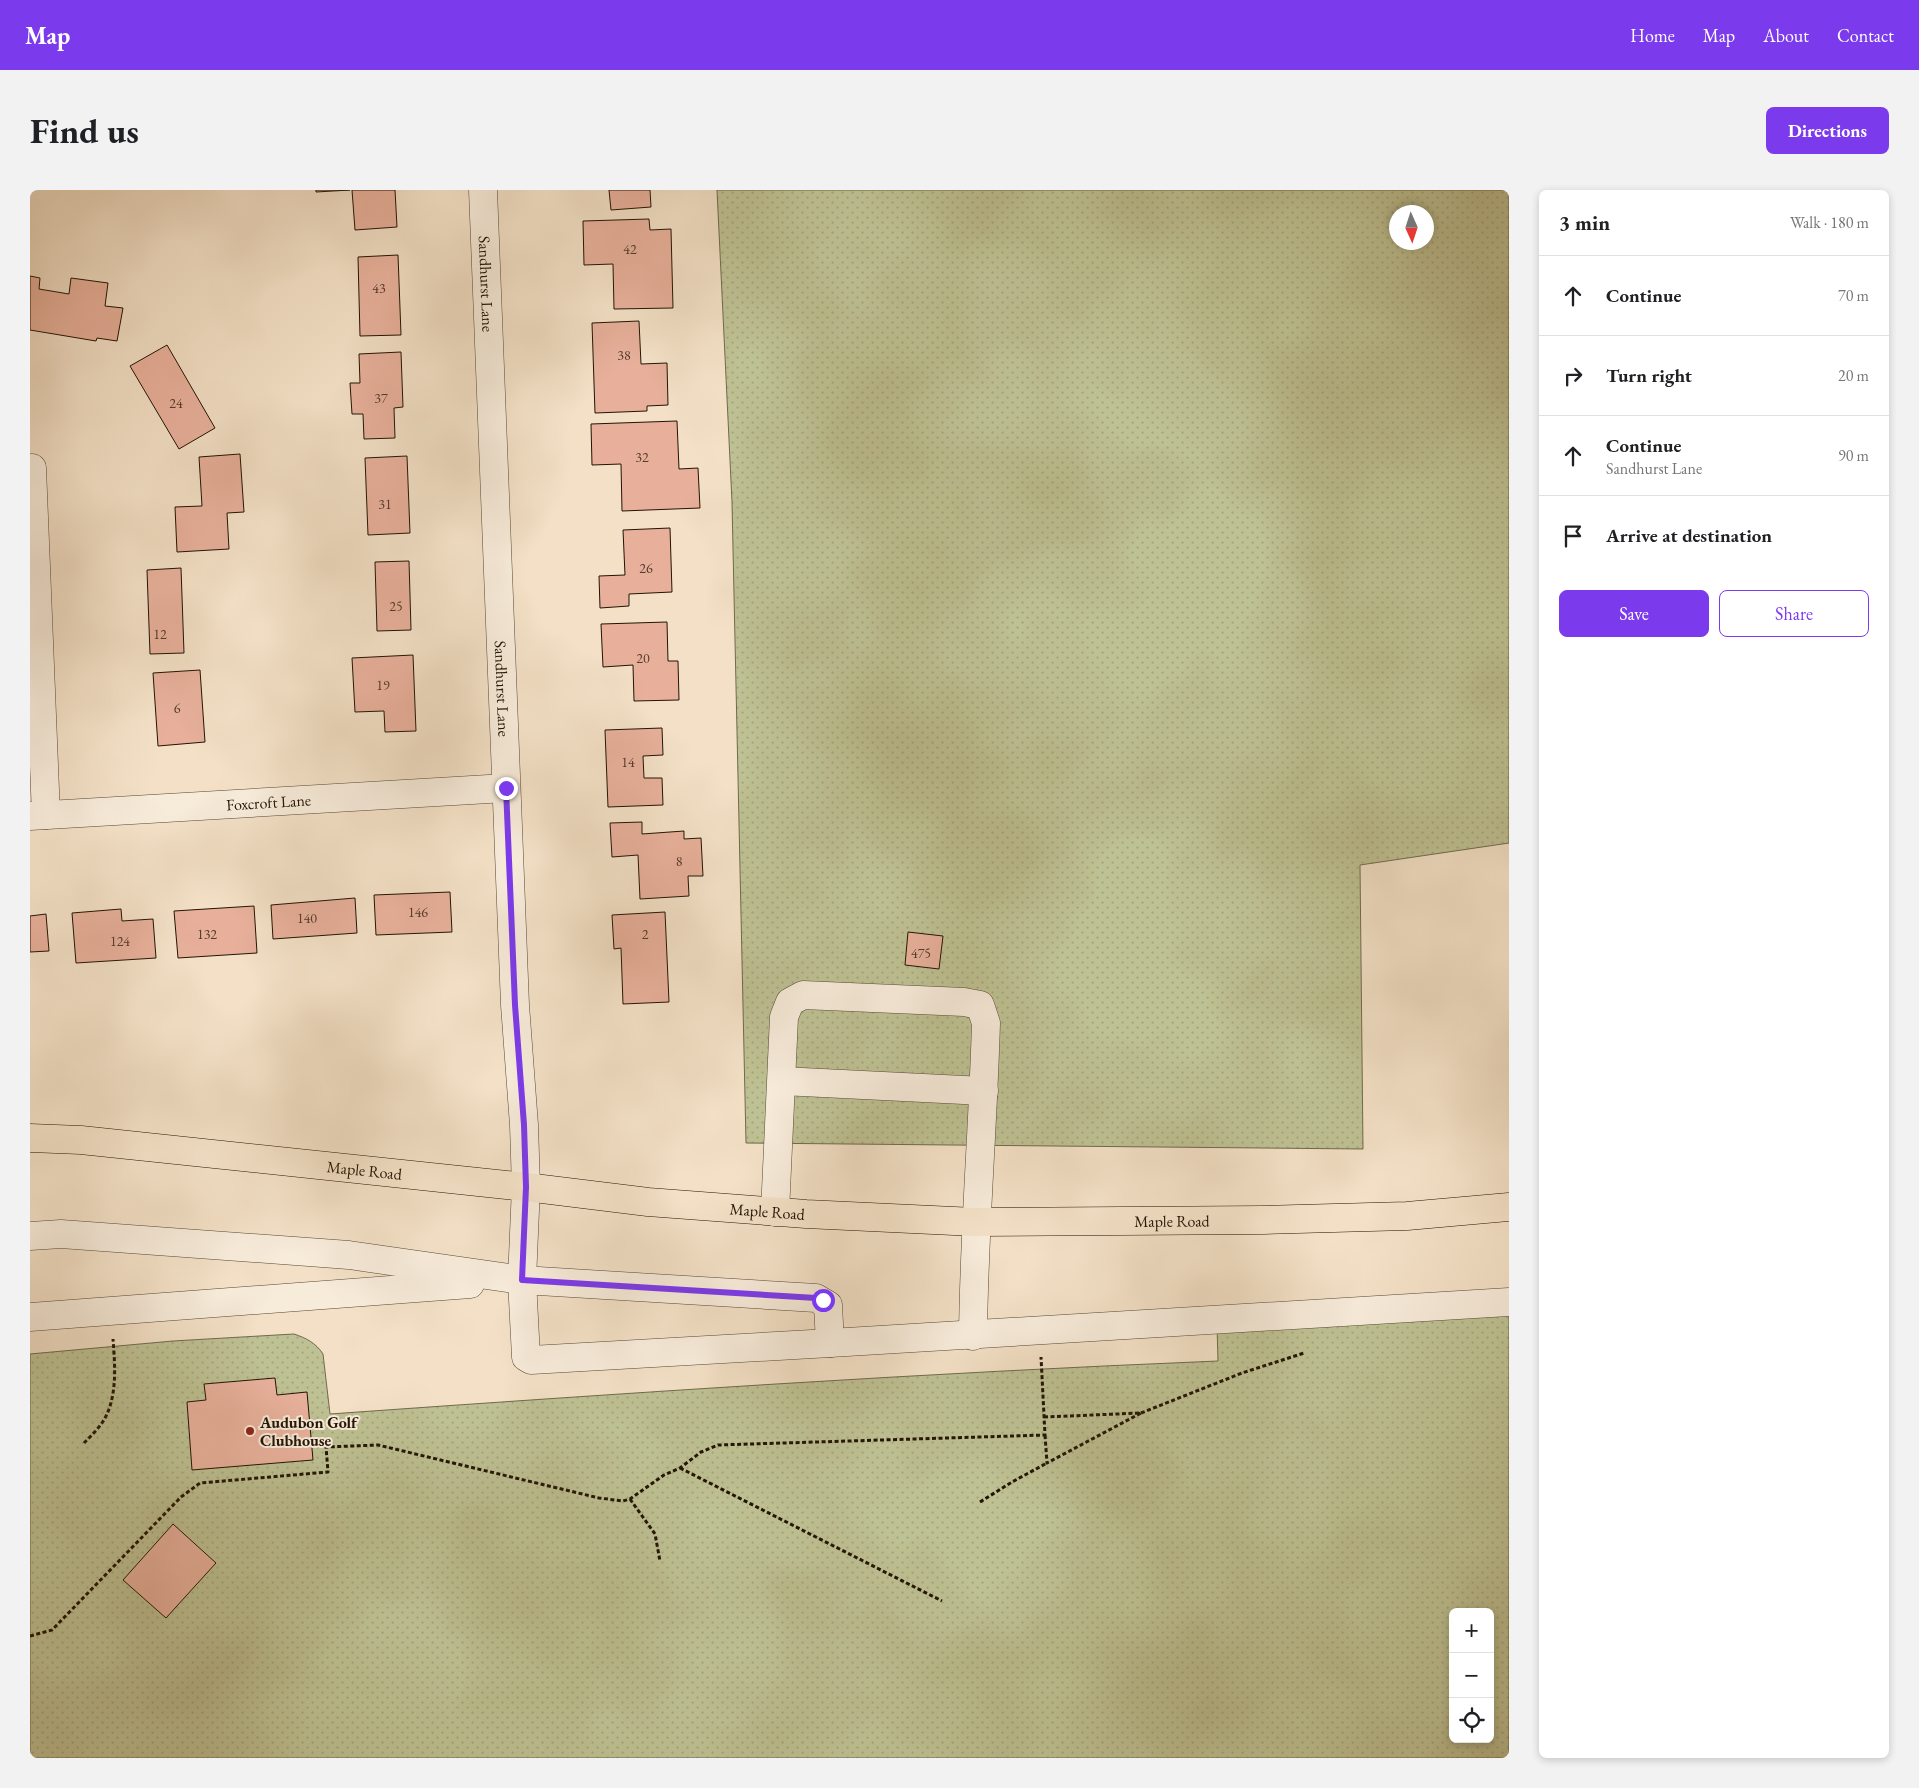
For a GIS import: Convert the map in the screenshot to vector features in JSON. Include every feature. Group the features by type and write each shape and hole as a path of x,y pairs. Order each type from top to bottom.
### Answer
{"main road":[{"name":"Maple Road","path":"30,1138 81,1140 526,1187 648,1202 775,1212 976,1222 1263,1220 1407,1216 1509,1207"}],"street":[{"name":"Sandhurst Lane","path":"483,190 515,1005 524,1125 526,1187 522,1280 526,1357 531,1360 830,1343"},
{"path":"32,468 38,815"},
{"name":"Foxcroft Lane","path":"38,815 506,788"},
{"path":"775,1212 784,1017 790,1002 803,995 954,1002 980,1005 986,1023 976,1222 973,1336"},
{"path":"782,1082 984,1091"},
{"path":"30,1236 61,1234 349,1255 522,1280 816,1298 828,1305 830,1343 1040,1332 1217,1318 1509,1302"},
{"path":"30,1317 522,1280"}],"path":[{"path":"84,1444 102,1422 113,1392 115,1364 110,1311"},
{"path":"1040,1332 1047,1464"},
{"path":"980,1502 1012,1482 1141,1413 1242,1374 1304,1353"},
{"path":"1044,1417 1141,1413"},
{"path":"30,1636 52,1630 181,1497 200,1483 328,1472 326,1447 378,1445 599,1498 623,1501 630,1499 664,1475 680,1468 700,1452 718,1446 1045,1435"},
{"path":"680,1468 942,1601"},
{"path":"630,1499 655,1534 660,1561"}],"green space":[{"path":"717,190 1509,190 1509,843 1360,865 1363,1149 746,1143 732,502"},
{"path":"1509,1310 1509,1758 30,1758 30,1354 173,1341 294,1334 310,1341 323,1354 330,1414 774,1384 1218,1361 1217,1326"}],"building":[{"path":"316,190 350,190 316,192"},
{"path":"352,190 395,190 397,227 355,230"},
{"path":"609,190 650,190 651,207 611,210"},
{"path":"649,219 650,230 671,229 673,308 614,309 613,264 584,265 583,221"},
{"path":"398,255 401,335 360,336 358,257"},
{"path":"30,276 40,278 39,289 69,294 71,278 108,283 105,306 123,308 117,341 97,338 96,341 30,330"},
{"path":"639,321 641,364 667,363 668,405 647,406 647,411 595,413 592,323"},
{"path":"167,345 215,428 179,449 130,366"},
{"path":"401,352 403,407 394,408 395,438 364,439 363,414 352,414 350,383 360,383 359,354"},
{"path":"677,421 679,469 698,468 700,508 622,511 621,464 592,465 591,424"},
{"path":"240,454 244,512 227,513 229,549 177,552 175,507 202,506 199,457"},
{"path":"407,456 410,533 368,535 365,458"},
{"path":"670,528 672,592 629,594 629,606 600,608 599,576 625,575 623,530"},
{"path":"409,561 411,630 377,631 375,562"},
{"path":"181,568 184,653 150,654 147,570"},
{"path":"667,622 668,661 678,661 679,700 634,701 633,665 603,667 601,624"},
{"path":"413,655 416,731 385,732 384,711 355,712 352,658"},
{"path":"200,670 205,742 158,746 153,673"},
{"path":"662,728 663,755 643,756 644,778 662,778 663,805 608,807 605,730"},
{"path":"642,822 642,834 684,831 684,839 701,838 703,876 688,876 689,896 640,899 638,855 612,857 610,823"},
{"path":"450,892 452,932 376,935 374,895"},
{"path":"355,898 357,933 273,939 271,905"},
{"path":"254,906 257,953 178,958 174,911"},
{"path":"121,909 122,921 153,919 156,958 76,963 72,913"},
{"path":"665,912 669,1002 623,1004 621,948 614,949 612,915"},
{"path":"46,914 49,951 30,952 30,916"},
{"path":"908,932 943,936 939,969 905,965"},
{"name":"Audubon Golf Clubhouse","path":"275,1378 277,1395 307,1392 313,1460 192,1470 187,1402 206,1400 204,1384"},
{"path":"173,1524 216,1563 166,1618 123,1580"}],"place":[{"name":"Audubon Golf Clubhouse","path":"250,1431"}],"route":[{"path":"506,788 515,1005 524,1125 526,1187 522,1280 687,1289 823,1300"}]}
